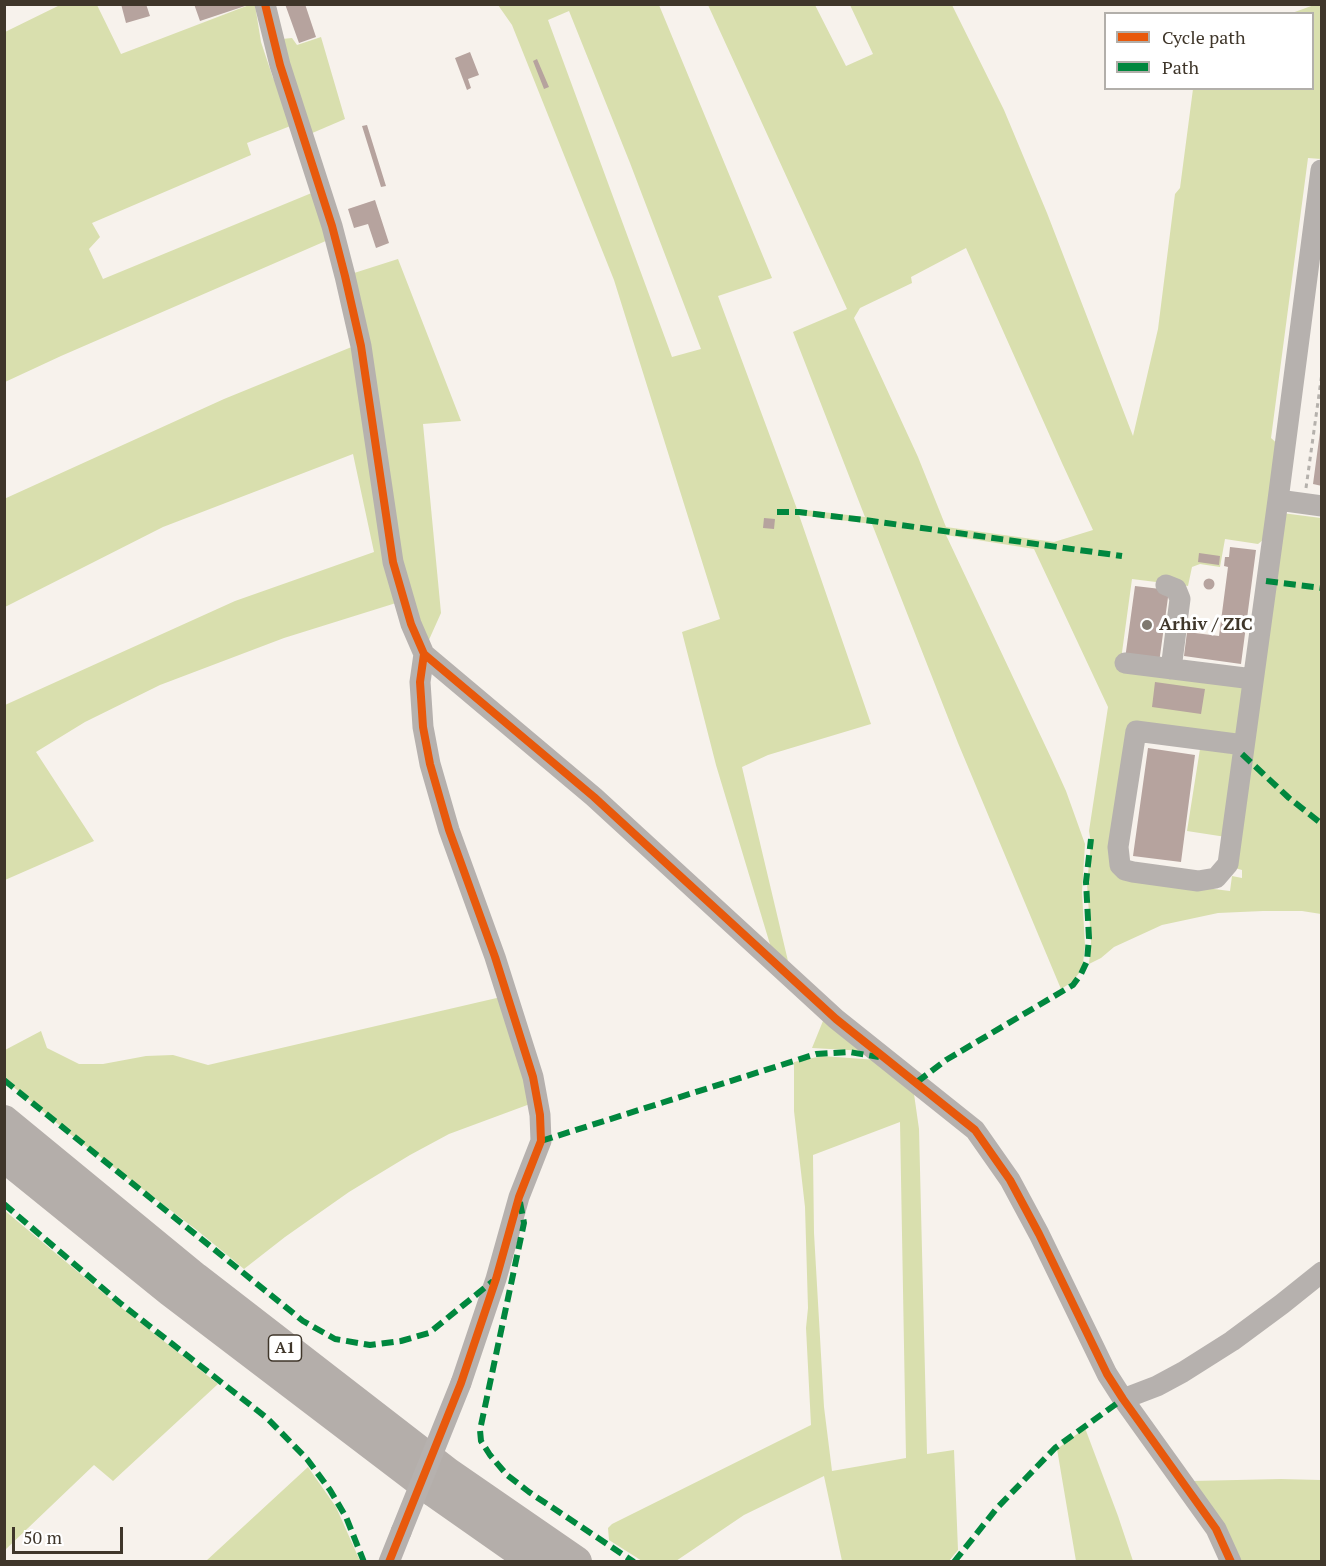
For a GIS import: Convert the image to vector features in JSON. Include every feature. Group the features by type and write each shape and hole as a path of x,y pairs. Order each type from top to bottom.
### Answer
{"highway":[{"name":"A1","path":"4,1121 195,1278 447,1473 576,1562"},
{"name":"A1","path":"4,1156 171,1292 435,1492 535,1562"}],"street":[{"path":"266,4 280,65 332,226 345,276 361,346 393,562 411,624 424,654 594,797 836,1019 975,1130 1010,1180 1039,1234 1090,1343 1123,1399 1216,1529 1231,1562"},
{"path":"1244,745 1136,731 1119,847 1120,865 1125,870 1198,881 1216,878 1227,864 1244,745 1278,500 1317,225 1322,170"},
{"path":"1278,500 1313,505"},
{"path":"1166,585 1176,589 1180,598 1171,669"},
{"path":"389,1562 461,1383 496,1279 519,1197 541,1141 540,1116 533,1077 495,957 449,830 430,764 423,727 420,682 424,654"},
{"path":"1125,663 1253,679"},
{"path":"1123,1399 1157,1386 1183,1372 1274,1311 1322,1272"}],"path":[{"path":"1313,505 1322,374"}],"green space":[{"path":"60,5 97,5 121,54 249,5 255,5 261,42 293,125 247,143 251,155 92,223 100,237 89,249 103,279 314,192 328,240 5,382 5,32"},
{"path":"498,5 659,5 772,278 718,296 797,509 865,517 793,332 847,309 708,5 815,5 846,66 873,54 850,5 952,5 1004,110 1047,213 1133,436 1158,329 1175,194 1180,188 1193,90 1314,90 1314,12 1295,12 1314,5 1321,5 1321,159 1308,158 1271,438 1281,447 1269,535 1258,544 1225,539 1220,567 1200,564 1192,567 1188,586 1132,579 1120,667 1241,683 1247,689 1241,734 1234,737 1131,724 1110,862 1182,885 1230,891 1232,876 1242,878 1242,870 1235,868 1282,513 1321,518 1321,914 1302,911 1218,913 1162,925 1114,947 1089,964 1091,942 1087,884 1091,844 1089,831 1108,707 1034,549 946,535 1066,791 1085,844 1082,892 1085,946 1083,963 1080,972 1072,982 1061,989 958,743 872,524 799,515 871,724 768,755 742,767 788,961 772,951 716,765 682,632 720,619 614,280 512,25","holes":["569,11 701,349 672,357 548,20","966,248 1093,530 1054,542 946,527 918,457 854,318 860,308 912,283 911,277"]},
{"path":"321,37 345,119 310,134 282,39 292,38 297,45"},
{"path":"398,259 461,421 423,424 441,613 428,642 405,585 351,274"},
{"path":"354,346 396,603 284,638 160,685 85,722 36,752 94,841 5,880 5,705 235,601 374,552 353,454 163,527 5,607 4,499 224,399"},
{"path":"1200,749 1235,754 1226,837 1187,831"},
{"path":"501,997 530,1104 449,1134 410,1155 349,1192 244,1269 198,1231 70,1134 5,1080 5,1050 41,1031 47,1048 79,1064 103,1064 146,1056 173,1055 208,1065"},
{"path":"825,1016 866,1051 812,1048"},
{"path":"822,1056 877,1060 913,1087 919,1129 927,1454 954,1450 958,1550 949,1561 842,1561 824,1476 744,1515 676,1561 642,1561 609,1540 608,1528 612,1524 811,1425 806,1328 808,1308 805,1207 794,1111 794,1062","holes":["900,1122 906,1458 832,1471 824,1407 814,1233 813,1155"]},
{"path":"4,1210 108,1297 218,1384 113,1481 94,1465 5,1550"},
{"path":"1085,1428 1133,1561 1076,1561 1057,1449"},
{"path":"308,1467 336,1507 360,1561 206,1561"},
{"path":"1321,1480 1321,1561 1238,1561 1192,1481"}],"building":[{"path":"121,4 146,4 150,16 126,23"},
{"path":"194,4 248,4 248,5 200,21"},
{"path":"285,4 305,4 316,37 299,43"},
{"path":"470,52 479,75 468,79 471,88 467,90 455,58"},
{"path":"537,59 549,87 544,89 533,61"},
{"path":"367,125 386,186 381,187 362,126"},
{"path":"375,200 389,243 376,248 368,224 354,228 348,209"},
{"path":"1320,432 1322,432 1322,486 1313,484"},
{"path":"764,518 775,519 774,529 763,528"},
{"path":"1230,547 1256,550 1241,664 1184,656 1187,632 1219,636 1228,567 1224,566 1225,557 1229,557"},
{"path":"1199,553 1220,556 1219,565 1198,562"},
{"path":"1209,579 1213,580 1213,588 1209,589 1205,588 1204,584 1205,580"},
{"name":"Arhiv / ZIC","path":"1135,586 1169,590 1159,663 1125,659"},
{"path":"1155,682 1205,689 1201,714 1152,707"},
{"path":"1148,748 1195,755 1181,862 1133,856"}],"marked path":[{"path":"777,512 799,512 872,521 1122,556"},
{"path":"1266,581 1322,588"},
{"path":"1242,754 1289,798 1322,824"},
{"path":"917,1082 946,1060 1073,985 1081,974 1087,961 1089,938 1086,882 1091,839"},
{"path":"541,1141 816,1054 849,1052 879,1057"},
{"path":"4,1080 303,1321 335,1339 370,1345 401,1341 429,1333 493,1281"},
{"path":"520,1202 524,1223 480,1430 481,1441 507,1475 634,1562"},
{"path":"4,1204 120,1303 267,1418 307,1459 330,1490 346,1517 364,1562"},
{"path":"954,1562 997,1508 1055,1448 1123,1399"}],"cycle path":[{"path":"265,4 280,65 332,226 345,276 361,346 393,562 411,624 424,654 594,797 836,1019 975,1130 1010,1180 1107,1374 1216,1529 1231,1562"},
{"path":"389,1562 461,1383 496,1279 519,1197 541,1141 540,1115 533,1077 495,957 449,830 430,764 423,727 420,682 424,654"}],"place":[{"name":"Arhiv / ZIC","path":"1147,625"}]}
